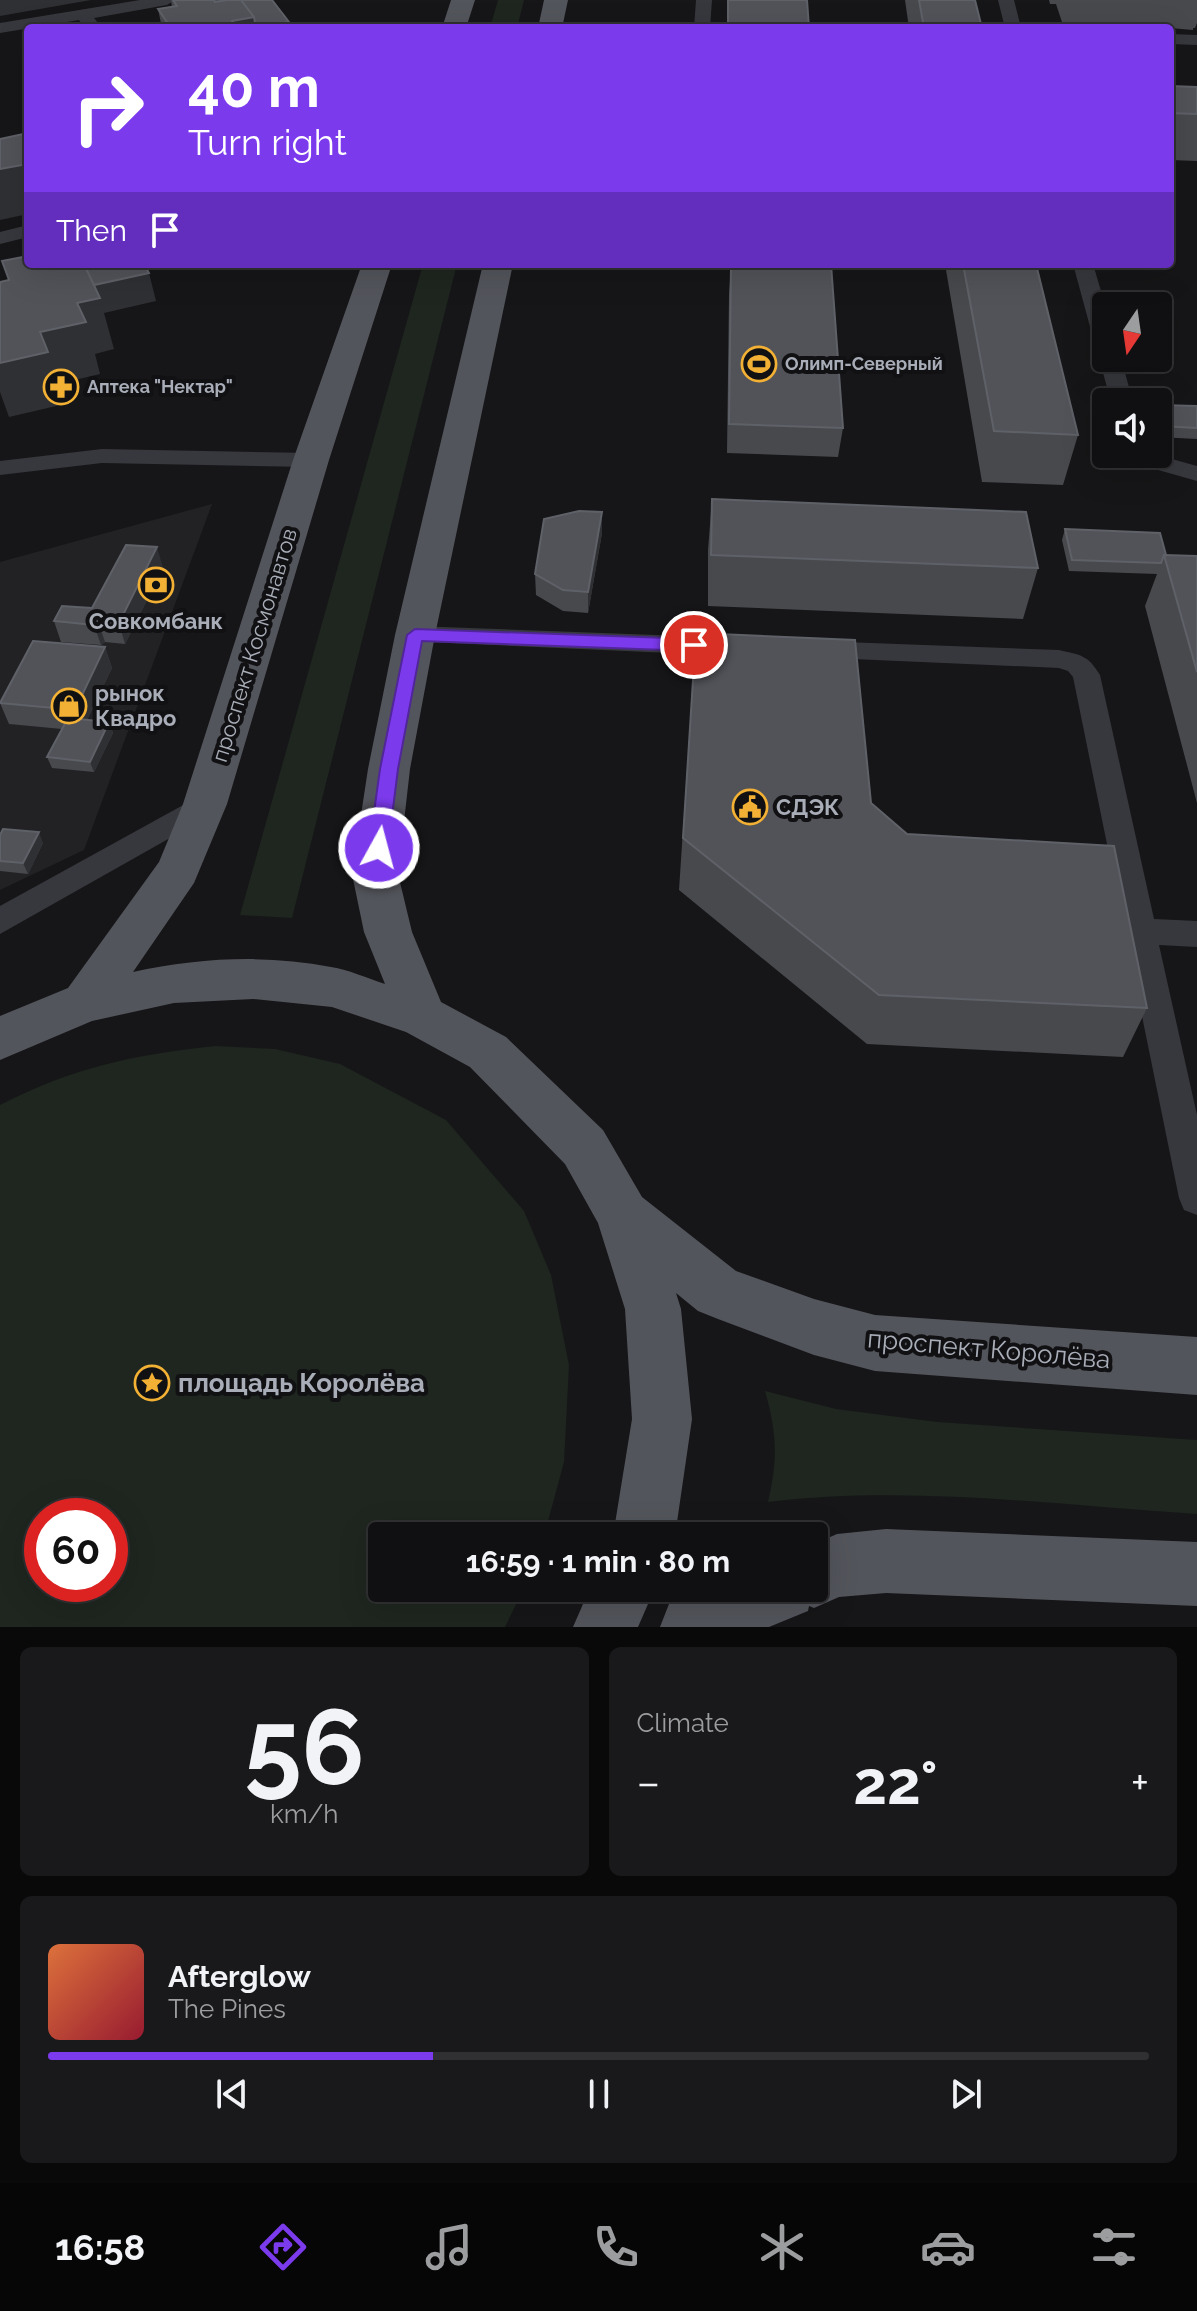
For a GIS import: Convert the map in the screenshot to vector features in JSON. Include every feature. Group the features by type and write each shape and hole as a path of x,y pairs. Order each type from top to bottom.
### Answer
{"main road":[{"path":"455,24 463,0"},
{"path":"551,24 556,0"},
{"name":"проспект Космонавтов","path":"85,1002 138,931 178,870 205,804 311,460 376,268"},
{"path":"422,1016 388,932 375,874 389,769 415,635 497,268"},
{"path":"0,1039 85,1002 174,983 253,979 332,987 422,1016 488,1052 584,1147 623,1215 653,1309 662,1419 646,1522"},
{"name":"проспект Королёва","path":"623,1215 718,1292 814,1327 875,1343 1197,1366"},
{"path":"828,1570 837,1566 886,1561 1197,1574"},
{"path":"605,1627 617,1602"},
{"path":"692,1627 752,1602"}],"lane":[{"path":"50,24 88,21 167,0"},
{"path":"702,24 704,0"},
{"path":"1006,0 1012,24"},
{"path":"0,28 24,26"},
{"path":"1174,39 1197,40"},
{"path":"0,238 24,232"},
{"path":"1084,268 1092,296"},
{"path":"0,468 102,456 311,460"},
{"path":"1172,467 1197,474"},
{"path":"415,635 763,648"},
{"path":"794,649 1059,659 1078,664 1086,675 1197,1198"},
{"path":"0,921 205,804"},
{"path":"1140,931 1197,934"}],"shaded area":[{"path":"498,0 524,0 518,24 491,24"},
{"path":"422,268 456,268 292,918 240,915"},
{"name":"рынок Квадро","path":"212,504 84,850 0,890 0,562"},
{"path":"215,1046 275,1049 340,1064 446,1120 524,1211 551,1275 569,1365 564,1462 548,1522 368,1522 368,1602 517,1602 505,1627 0,1627 0,1105 53,1081 130,1059"},
{"path":"765,1391 836,1409 937,1422 1197,1440 1197,1514 929,1496 821,1497 768,1502 775,1446"}],"building":[{"path":"173,0 241,0 254,17 232,21 234,24 168,24 158,9 177,6"},
{"path":"241,0 272,0 289,22 255,24 254,17"},
{"path":"728,0 807,0 809,24 728,24"},
{"path":"919,0 975,0 981,24 923,24"},
{"path":"1174,86 1197,87 1197,114 1174,113"},
{"path":"24,134 24,165 0,169 0,139"},
{"path":"24,257 24,268 86,268 100,298 77,303 86,322 40,332 48,352 0,363 0,282 9,280 2,261"},
{"path":"86,268 146,268 149,273 94,285"},
{"path":"731,268 831,268 843,428 729,424"},
{"path":"964,268 1037,268 1078,435 994,431"},
{"path":"1172,405 1197,406 1197,428 1172,427"},
{"path":"712,499 1026,512 1038,568 711,555"},
{"path":"579,511 602,512 588,592 563,590 535,574 544,519"},
{"path":"1065,529 1160,533 1166,555 1161,563 1072,560"},
{"path":"126,545 157,547 119,623 98,621 94,625 54,621 62,606 92,608"},
{"path":"1164,555 1197,556 1197,672"},
{"path":"696,633 855,640 871,803 907,834 1114,846 1147,1008 879,995 683,838"},
{"path":"33,641 105,647 75,710 0,703"},
{"path":"68,718 109,722 90,762 47,757"},
{"path":"3,829 39,832 23,863 0,861 0,835"}],"place":[{"name":"Олимп-Северный","path":"759,364"},
{"name":"Аптека \"Нектар\"","path":"61,387"},
{"name":"Совкомбанк","path":"156,585"},
{"name":"рынок Квадро","path":"69,706"},
{"name":"СДЭК","path":"750,807"},
{"name":"площадь Королёва","path":"152,1383"}],"route":[{"path":"379,848 389,769 415,635 694,645"}]}
